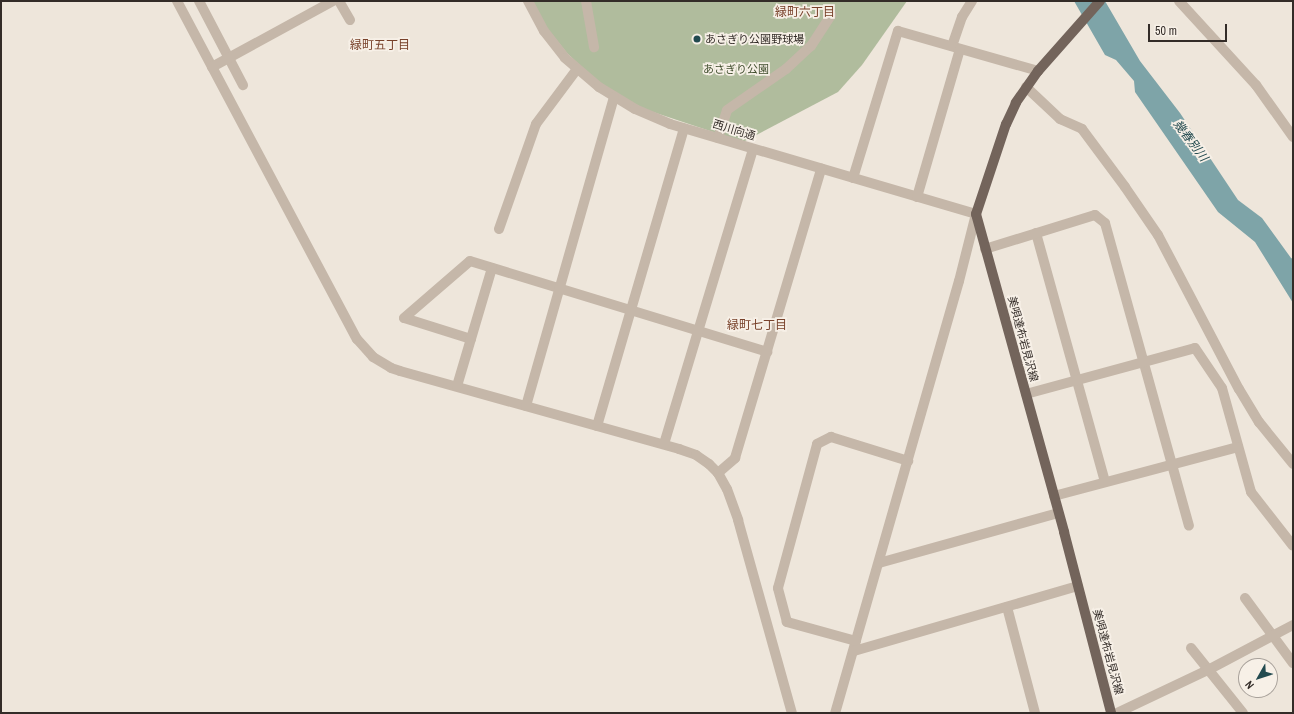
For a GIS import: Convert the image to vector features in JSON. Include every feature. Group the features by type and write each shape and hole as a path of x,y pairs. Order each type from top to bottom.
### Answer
{"main road":[{"path":"976,214 1006,124 1026,87 1049,57 1100,1"},
{"name":"美唄達布岩見沢線","path":"976,214 1054,496 1111,713"}],"street":[{"path":"199,1 230,57 243,85"},
{"path":"212,67 333,1"},
{"path":"339,1 350,20"},
{"name":"西川向通","path":"528,1 554,44 577,69 614,97 654,118 917,198 976,214"},
{"path":"586,1 594,47"},
{"path":"917,198 956,48 962,17 972,1"},
{"path":"1178,1 1256,85 1293,137"},
{"path":"179,2 212,67 357,338 373,357 391,368 664,444 696,455 709,464 718,473 727,489 738,520 792,713"},
{"path":"718,138 727,110 786,69 811,46 831,15"},
{"path":"853,178 898,31 1038,71"},
{"path":"499,229 536,124 577,69"},
{"path":"1026,87 1060,119 1082,129 1125,187 1158,235 1239,389 1259,422 1293,464"},
{"path":"526,406 614,97"},
{"path":"597,426 684,128"},
{"path":"664,444 753,148"},
{"path":"718,473 735,458 822,169"},
{"path":"835,713 960,281 976,214"},
{"path":"985,249 1095,215 1105,223 1189,526"},
{"path":"1036,233 1105,482"},
{"path":"471,339 404,318 470,261 767,352"},
{"path":"457,386 492,268"},
{"path":"1026,394 1145,363 1195,348 1222,388 1251,492 1293,546"},
{"path":"908,461 831,437 817,444 778,588 787,622 855,646 1007,607 1078,586"},
{"path":"1054,496 1238,447"},
{"path":"879,564 1058,513"},
{"path":"1245,598 1293,663"},
{"path":"1007,607 1035,713"},
{"path":"1117,713 1208,670 1293,625"},
{"path":"1191,648 1243,713"}],"green space":[{"name":"あさぎり公園","path":"532,1 907,1 862,65 838,92 743,142 647,110 621,97 592,77 567,53 546,27"}],"water":[{"name":"幾春別川","path":"1074,1 1105,1 1140,61 1180,113 1238,200 1262,218 1293,259 1293,303 1255,242 1218,212 1135,92 1134,81 1116,60 1105,55"}],"place":[{"name":"あさぎり公園野球場","path":"697,39"}],"district":[{"name":"緑町六丁目","path":"805,13"},
{"name":"緑町五丁目","path":"380,46"},
{"name":"緑町七丁目","path":"757,326"}]}
